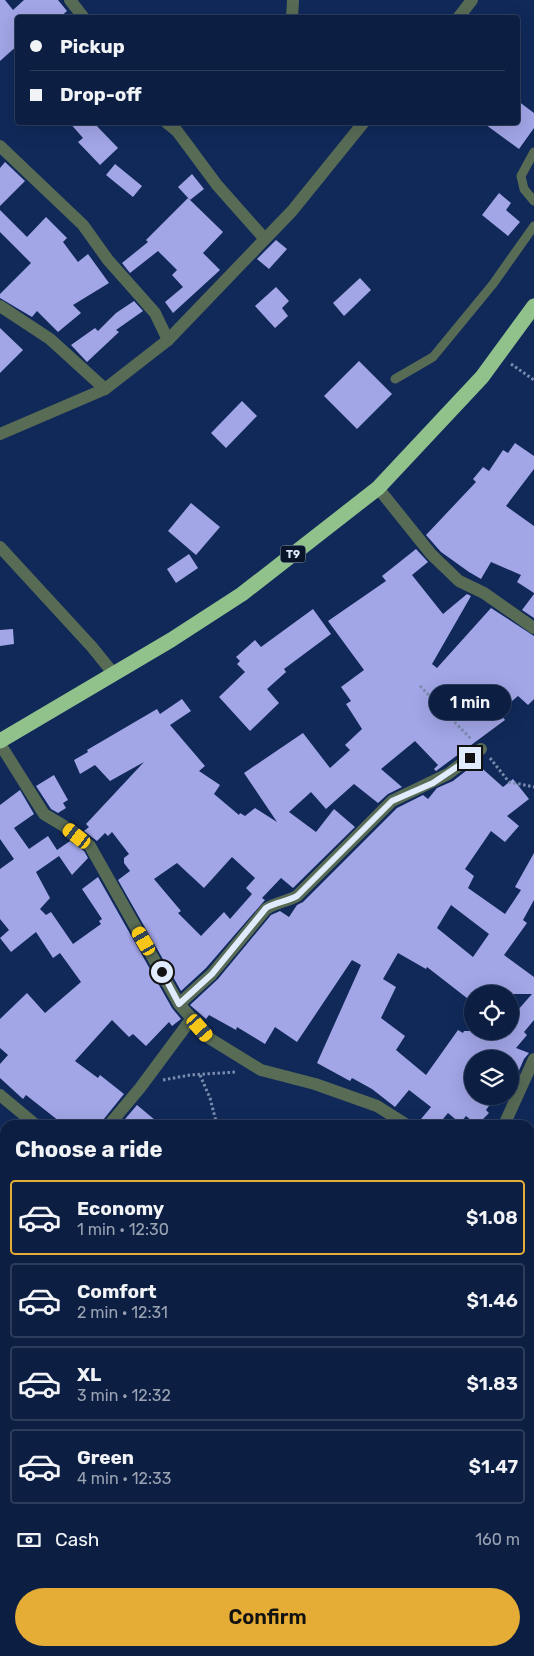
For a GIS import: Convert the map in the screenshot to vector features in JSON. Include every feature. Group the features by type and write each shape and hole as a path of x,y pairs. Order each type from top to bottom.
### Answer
{"highway":[{"name":"T9","path":"0,742 112,673 171,640 242,594 378,488 482,377 534,306"}],"street":[{"path":"70,0 82,15"},
{"path":"460,15 472,0"},
{"path":"0,434 105,389 168,340 292,211 362,125"},
{"path":"181,127 217,185 264,238"},
{"path":"0,146 83,225 108,260 155,313 168,340"},
{"path":"0,306 50,339 105,389"},
{"path":"378,488 431,554 459,581 484,593 534,628"},
{"path":"0,547 92,647 112,673"},
{"path":"0,742 44,814 64,826 90,846 179,1004 209,1038 261,1070 314,1084 377,1106 399,1120"},
{"path":"179,1004 212,974 266,908 274,903 286,902 297,896 392,801 448,774 481,749"},
{"path":"113,1120 140,1088 192,1018"},
{"path":"506,1120 534,1059"},
{"path":"0,1095 30,1120"}],"lane":[{"path":"534,152 520,176 524,189 534,201"},
{"path":"395,379 433,358 493,284 534,226"}],"path":[{"path":"498,355 534,380"},
{"path":"140,1088 162,1080 261,1070"},
{"path":"200,1075 215,1120"}],"building":[{"path":"0,0 5,0 13,10 24,0 58,0 67,11 62,15 15,15 15,48 0,61"},
{"path":"520,102 534,113 534,128 519,149 486,125 520,125"},
{"path":"72,125 96,125 118,148 100,165 78,142 83,138"},
{"path":"5,162 25,181 0,206 0,168"},
{"path":"115,164 142,186 133,197 106,175"},
{"path":"192,174 204,189 190,200 178,187"},
{"path":"499,193 511,203 506,210 520,222 508,236 482,215"},
{"path":"188,198 223,232 203,253 220,270 173,313 165,302 183,287 172,275 177,270 158,251 130,273 122,263 148,242 146,240"},
{"path":"0,210 27,237 46,217 67,238 63,242 78,262 88,254 109,283 73,305 81,313 58,332 37,311 32,317 0,298 0,294 31,263 0,232"},
{"path":"276,240 287,249 269,269 257,259"},
{"path":"360,278 371,290 344,316 333,303"},
{"path":"276,287 289,301 282,308 288,316 275,328 255,306"},
{"path":"134,301 143,311 116,330 119,332 87,362 71,345 95,328 98,331 116,313"},
{"path":"0,328 23,350 0,373"},
{"path":"359,361 392,394 357,429 324,396"},
{"path":"242,401 257,416 226,448 211,433"},
{"path":"515,443 534,456 534,469 506,506 534,526 534,593 517,582 521,575 491,562 481,579 441,552 426,535 476,482 473,479 483,467 489,471 503,450 508,453"},
{"path":"191,503 220,527 196,555 168,531"},
{"path":"416,549 428,562 412,575 443,614 467,594 471,596 432,664 437,668 491,608 534,636 534,699 528,705 518,696 499,712 505,720 436,771 434,769 438,765 415,741 381,769 402,787 388,794 378,803 354,784 326,809 311,792 289,812 316,832 334,809 355,827 293,888 281,878 262,898 265,900 206,968 181,991 118,880 130,871 124,863 124,858 129,854 112,832 108,836 105,833 97,841 84,831 89,827 86,824 144,762 110,781 95,765 80,774 74,760 88,752 87,750 157,709 160,714 182,699 191,711 170,725 205,766 199,771 220,785 214,794 239,815 240,813 245,816 255,808 277,822 244,773 303,733 330,768 350,750 345,745 362,729 346,704 351,701 341,687 364,670 328,621 386,581 382,576","holes":["232,857 255,878 246,888 252,894 230,919 224,912 201,936 178,913 181,911 154,879 177,863 204,888"]},
{"path":"189,554 198,568 176,583 167,569"},
{"path":"534,594 534,618 522,610"},
{"path":"313,609 331,634 284,669 286,672 267,689 279,703 250,731 219,697 245,672 237,664 240,661 236,657 255,640 261,647"},
{"path":"13,629 14,644 0,646 0,630"},
{"path":"476,763 503,787 513,779 529,799 507,816 519,826 505,842 491,831 465,869 474,876 468,888 505,914 521,890 515,887 534,853 534,900 523,920 527,923 504,955 534,977 534,1020 524,1032 527,1035 516,1048 529,1053 519,1070 519,1050 464,1050 464,1105 490,1105 486,1110 489,1113 482,1120 471,1120 466,1116 463,1120 456,1120 448,1113 442,1120 420,1120 431,1107 409,1090 395,1107 372,1089 352,1078 350,1081 317,1063 361,965 352,960 297,1042 275,1027 265,1044 237,1027 236,1030 209,1015 206,1019 190,1005 218,979 271,915 280,911 289,917 297,905 303,902 397,808 423,795 428,799 437,788 453,781","holes":["451,905 489,934 473,957 437,928","398,953 426,969 427,967 464,996 464,985 519,985 519,994 532,994 519,1009 519,1040 464,1040 464,1031 463,1033 458,1030 426,1075 396,1050 405,1036 381,1018 396,987 383,979"]},
{"path":"54,775 68,800 63,803 66,808 58,813 51,809 36,786"},
{"path":"20,790 34,814 14,828 29,849 48,836 57,850 70,841 84,851 88,858 72,875 59,856 36,872 50,898 40,909 46,915 51,912 73,944 101,924 99,921 102,919 82,889 98,877 172,1008 181,1019 172,1026 169,1022 146,1046 133,1034 129,1037 112,1020 75,1061 98,1078 100,1075 124,1094 103,1120 58,1120 26,1095 23,1099 0,1078 0,1064 8,1055 0,1048 0,1019 27,993 45,1013 81,982 60,953 53,958 36,932 11,952 0,938 9,930 0,919 0,869 14,859 0,839 0,805"},
{"path":"137,1105 155,1120 124,1120"}],"route":[{"path":"162,972 179,1004 212,974 266,908 274,903 286,902 297,896 392,801 433,783 470,758"}]}
